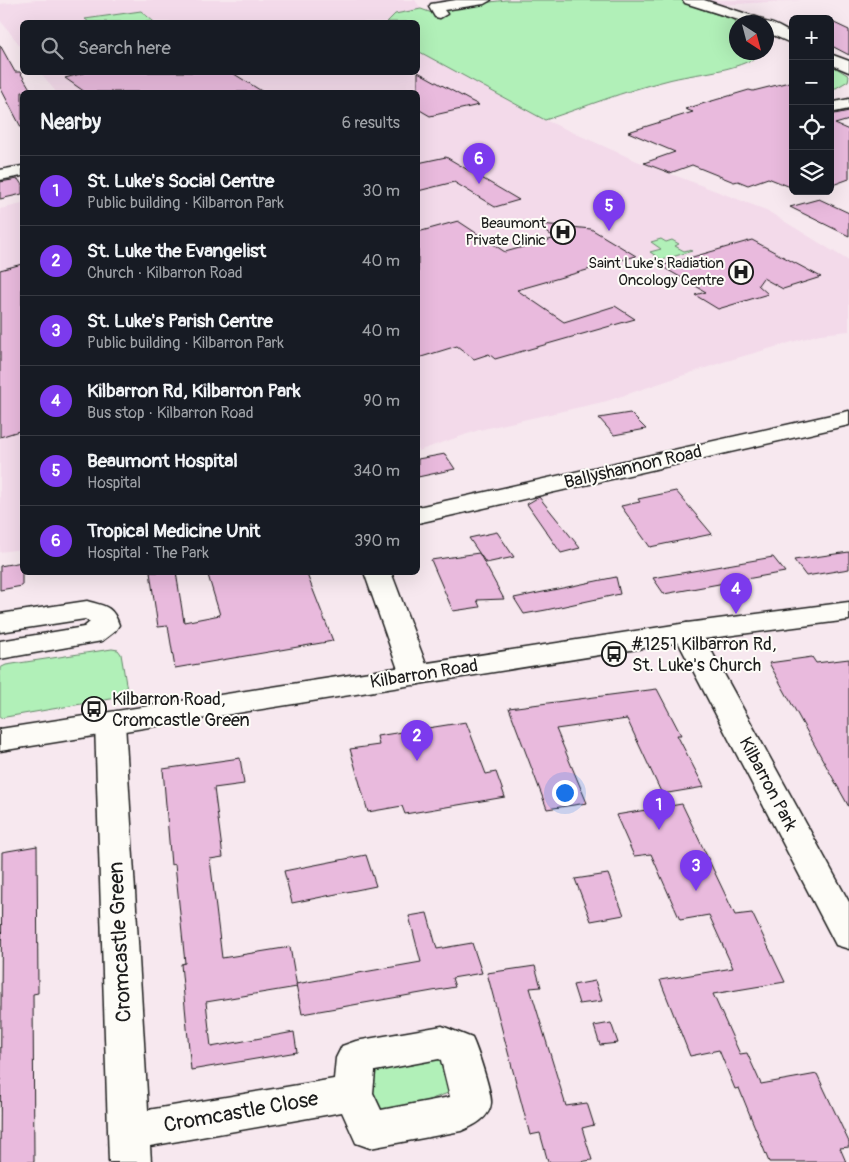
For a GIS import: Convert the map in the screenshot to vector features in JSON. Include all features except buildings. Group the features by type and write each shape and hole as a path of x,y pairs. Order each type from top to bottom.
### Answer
{"street":[{"path":"440,14 436,7 484,0"},
{"path":"690,0 736,15"},
{"path":"774,30 789,38"},
{"path":"834,60 849,67"},
{"path":"834,107 849,104"},
{"path":"0,175 20,171"},
{"name":"Ballyshannon Road","path":"420,515 849,418"},
{"path":"378,575 415,675"},
{"path":"0,623 87,610 102,615 105,626 92,635 0,650"},
{"name":"Kilbarron Road","path":"0,740 687,632 849,611"},
{"name":"Kilbarron Park","path":"687,632 849,936"},
{"name":"Cromcastle Green","path":"110,723 130,1147"},
{"name":"Cromcastle Close","path":"130,1147 353,1093"}],"shaded area":[{"path":"36,0 415,0 421,9 395,14 388,20 20,20 20,45 0,20 0,4"},
{"path":"703,0 802,0 721,5"},
{"path":"420,52 545,120 637,161 766,210 849,261 849,331 820,334 723,362 607,401 479,430 420,450 420,90 54,90 43,75 420,75"},
{"path":"20,204 20,549 0,552 0,209"}],"green space":[{"path":"505,0 682,0 701,9 729,18 729,60 752,60 716,71 650,85 545,120 420,52 420,20 389,20 395,14 421,9 432,13 454,7"},
{"path":"141,11 152,20 86,20 85,19"},
{"path":"834,67 849,76 848,81 834,88"},
{"path":"661,239 666,242 672,240 679,244 675,246 684,251 692,251 662,260 650,252 661,249 651,242"},
{"path":"112,649 118,650 121,654 128,696 0,718 0,668 6,665"},
{"path":"441,1055 451,1092 415,1105 365,1113 357,1065"}],"place":[{"name":"Tropical Medicine Unit","path":"479,184"},
{"name":"Beaumont Hospital","path":"609,231"},
{"name":"Beaumont Private Clinic","path":"563,232"},
{"name":"Saint Luke's Radiation Oncology Centre","path":"741,272"},
{"name":"Kilbarron Rd, Kilbarron Park","path":"736,614"},
{"name":"#1251 Kilbarron Rd, St. Luke's Church","path":"614,654"},
{"name":"Kilbarron Road, Cromcastle Green","path":"94,709"},
{"name":"St. Luke the Evangelist","path":"417,761"},
{"name":"St. Luke's Social Centre","path":"659,830"},
{"name":"St. Luke's Parish Centre","path":"696,891"}]}
